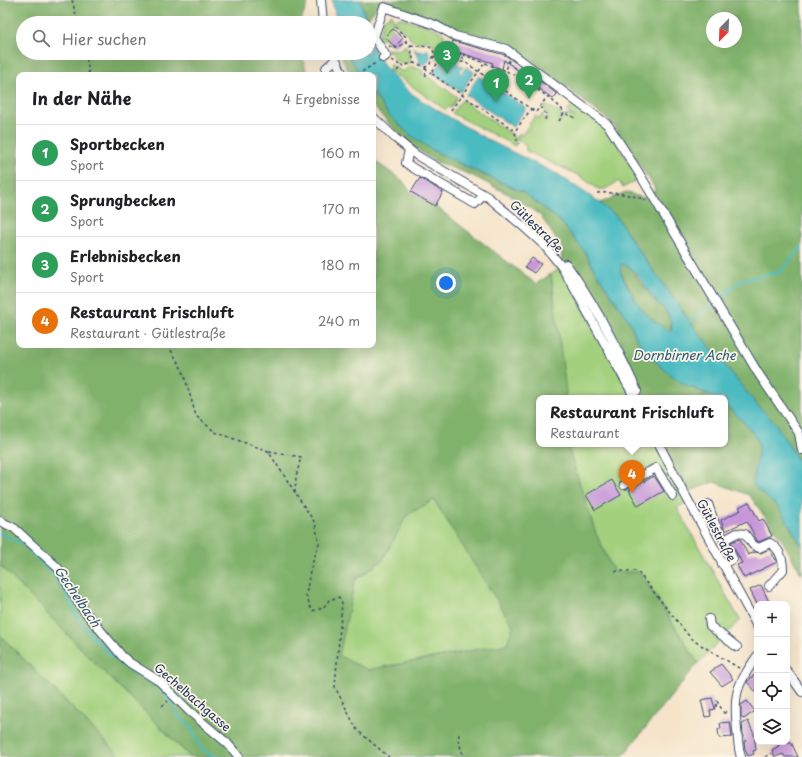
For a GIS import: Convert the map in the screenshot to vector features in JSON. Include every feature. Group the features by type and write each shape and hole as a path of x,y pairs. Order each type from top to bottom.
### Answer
{"street":[{"path":"321,0 322,16"},
{"path":"376,31 384,7 435,25 455,36 506,49 608,125 658,205 758,373 799,433 802,450"},
{"path":"376,40 387,59"},
{"path":"326,72 326,68 332,60"},
{"path":"336,60 342,72"},
{"name":"Gütlestraße","path":"376,120 409,150 484,195 525,228 561,266 633,395"},
{"path":"409,150 406,163 413,168 475,204 484,195"},
{"path":"561,266 566,264 583,287 625,366 638,395"},
{"name":"Gütlestraße","path":"661,447 722,564 754,621"},
{"path":"624,485 656,468 673,496"},
{"path":"708,504 715,524 732,559 722,564"},
{"name":"Gechelbachgasse","path":"0,521 14,528 58,568 81,607 122,656 130,663 159,681 189,711 227,742 239,757"},
{"path":"724,540 737,533 745,534 753,545 759,548 770,543 776,546 783,560 783,570 769,586"},
{"path":"708,619 710,626 737,647"},
{"path":"742,757 738,741 735,699 738,686 754,660"},
{"path":"788,673 802,692"}],"path":[{"path":"72,0 76,16"},
{"path":"393,25 406,37 405,41 410,45 428,46 434,52 433,58"},
{"path":"387,45 394,49 398,48 405,41"},
{"path":"410,45 414,63"},
{"path":"441,48 443,47 459,55 520,77 563,110 564,113 576,118"},
{"path":"425,68 430,64 441,48"},
{"path":"441,48 460,62 465,62"},
{"path":"431,73 445,52"},
{"path":"506,71 512,52"},
{"path":"459,55 465,62 478,72 536,112 547,97"},
{"path":"363,72 387,59 401,66"},
{"path":"87,60 89,72"},
{"path":"397,71 401,66 414,63 425,68 515,131"},
{"path":"451,110 484,64"},
{"path":"425,68 426,77"},
{"path":"540,107 546,114 545,122"},
{"path":"520,144 516,138 515,131 531,109"},
{"path":"559,121 564,113"},
{"path":"597,193 627,193 658,205"},
{"path":"170,348 183,371 196,416 215,432 268,451 301,457 294,493"},
{"path":"268,451 315,524 319,544 310,571 306,595 312,611 322,608 329,600 339,597 342,604 336,687 358,730 390,757"},
{"path":"616,570 637,570 696,642 745,673"},
{"path":"716,706 718,701 725,715 729,703"},
{"path":"162,706 167,702"},
{"path":"459,734 458,740 464,757"},
{"path":"765,757 770,753"}],"green space":[{"path":"0,0 309,0 303,16 16,16 16,60 304,60 306,72 16,72 16,348 376,348 376,162 402,180 411,192 435,206 536,284 551,274 566,392 566,395 536,395 536,447 568,447 596,534 614,572 640,572 698,663 622,757 191,757 98,666 0,565","holes":["434,500 513,626 507,644 368,670 339,656 355,580 382,561 407,515"]},
{"path":"360,0 802,0 802,467 775,423 757,405 697,331 634,244 617,217 600,203 626,192 643,198 656,190 613,124 537,64 508,44 456,31 440,21 385,2 379,5 370,16 366,16"},
{"path":"392,14 394,22 390,26 403,38 395,47 383,38 378,39 384,19"},
{"path":"400,18 434,28 444,34 443,45 439,47 437,52 430,40 416,43 409,38 409,34 400,29 394,20"},
{"path":"406,45 408,47 406,49 410,52 411,62 403,64 392,58 393,55 386,50 398,50"},
{"path":"343,60 352,60 358,72 349,72"},
{"path":"390,64 403,72 410,66 422,70 424,77 427,76 457,97 451,108 449,107 446,110 389,70"},
{"path":"376,97 388,114 409,134 429,148 474,171 523,192 560,221 585,252 596,272 631,324 637,340 686,385 710,395 631,395 561,268 562,248 540,215 512,196 471,175 434,161 405,141 376,109"},
{"path":"462,100 514,136 516,141 515,146 452,113"},
{"path":"546,105 561,114 559,122 563,116 569,115 576,118 567,112 572,105 594,119 613,139 638,179 623,188 619,181 605,189 598,189 580,176 526,151 526,146 517,139 519,133 522,135 535,116 539,119 543,113 545,122 548,114 543,108"},
{"path":"620,264 626,265 632,270 654,300 665,310 670,320 671,333 646,316 639,307 620,271"},
{"path":"561,268 631,395 565,395 551,274"},
{"path":"728,408 756,437 759,449 754,486 779,508 802,546 802,575 782,540 749,495 714,482 683,494 659,447 728,447"},
{"path":"568,447 659,447 687,502 677,508 740,620 698,663 640,572 614,572 596,534"},
{"path":"434,500 513,626 507,644 368,670 338,656 355,580 382,561 407,515"},
{"path":"0,565 191,757 121,757 0,635"},
{"path":"0,635 121,757 0,757"}],"water":[{"path":"332,0 360,0 365,16 335,16"},
{"path":"413,47 416,51 424,52 427,49 431,56 428,62 422,65 418,63 420,60"},
{"name":"Dornbirner Ache","path":"376,53 385,67 409,92 488,140 559,175 600,203 617,217 634,244 697,331 757,405 775,423 802,467 802,546 779,508 754,486 759,449 758,443 756,437 746,425 728,408 728,395 710,395 686,385 669,374 653,359 637,340 631,324 596,272 585,252 560,221 523,192 446,157 429,148 409,134 388,114 376,97 376,72 358,72 352,60 376,60","holes":["621,264 632,269 651,295 666,311 671,322 671,332 653,320 640,306 630,291 620,271"]},
{"path":"446,55 463,67 459,72 461,74 466,67 474,72 461,92 433,73 439,65 440,66"},
{"path":"479,76 526,108 513,127 466,95"}],"building":[{"path":"393,29 403,38 395,47 385,37"},
{"path":"453,41 505,55 557,94 553,99 504,60 502,69 492,66 493,63 451,50"},
{"path":"420,178 443,192 435,206 411,192"},
{"path":"532,258 541,264 534,273 525,267"},
{"path":"654,476 664,491 638,506 629,490"},
{"path":"612,480 621,495 595,510 586,495"},
{"path":"749,502 759,521 763,519 772,536 759,542 757,541 747,521 725,531 721,520 741,510 739,507"},
{"path":"740,539 748,555 755,552 761,553 769,549 777,562 744,578 737,565 742,563 731,542"},
{"path":"761,585 769,601 756,601 750,590"},
{"path":"721,664 733,679 722,686 710,672"},
{"path":"754,675 754,690 747,682"},
{"path":"712,698 715,709 710,710 711,716 705,717 701,700"},
{"path":"747,701 754,712 744,719 741,716 741,705"},
{"path":"748,721 754,734 754,745 755,745 756,750 753,751 754,754 748,756 745,749 744,741 746,741 743,734 742,724"},
{"path":"730,722 732,737 719,738 718,729 721,729 720,723"},
{"path":"791,742 798,757 785,757 783,754 775,757 772,750 779,746 790,745"}],"waterway":[{"path":"719,299 742,280 780,272 802,247"},
{"path":"688,322 713,305"},
{"name":"Gechelbach","path":"0,533 24,545 50,571 62,586 78,618 88,632 120,664 158,687 168,698 179,716 192,729 201,748 209,754 218,757"}],"place":[{"name":"Erlebnisbecken","path":"447,74"},
{"name":"Sprungbecken","path":"529,99"},
{"name":"Sportbecken","path":"496,102"},
{"name":"Restaurant Frischluft","path":"632,493"}]}
